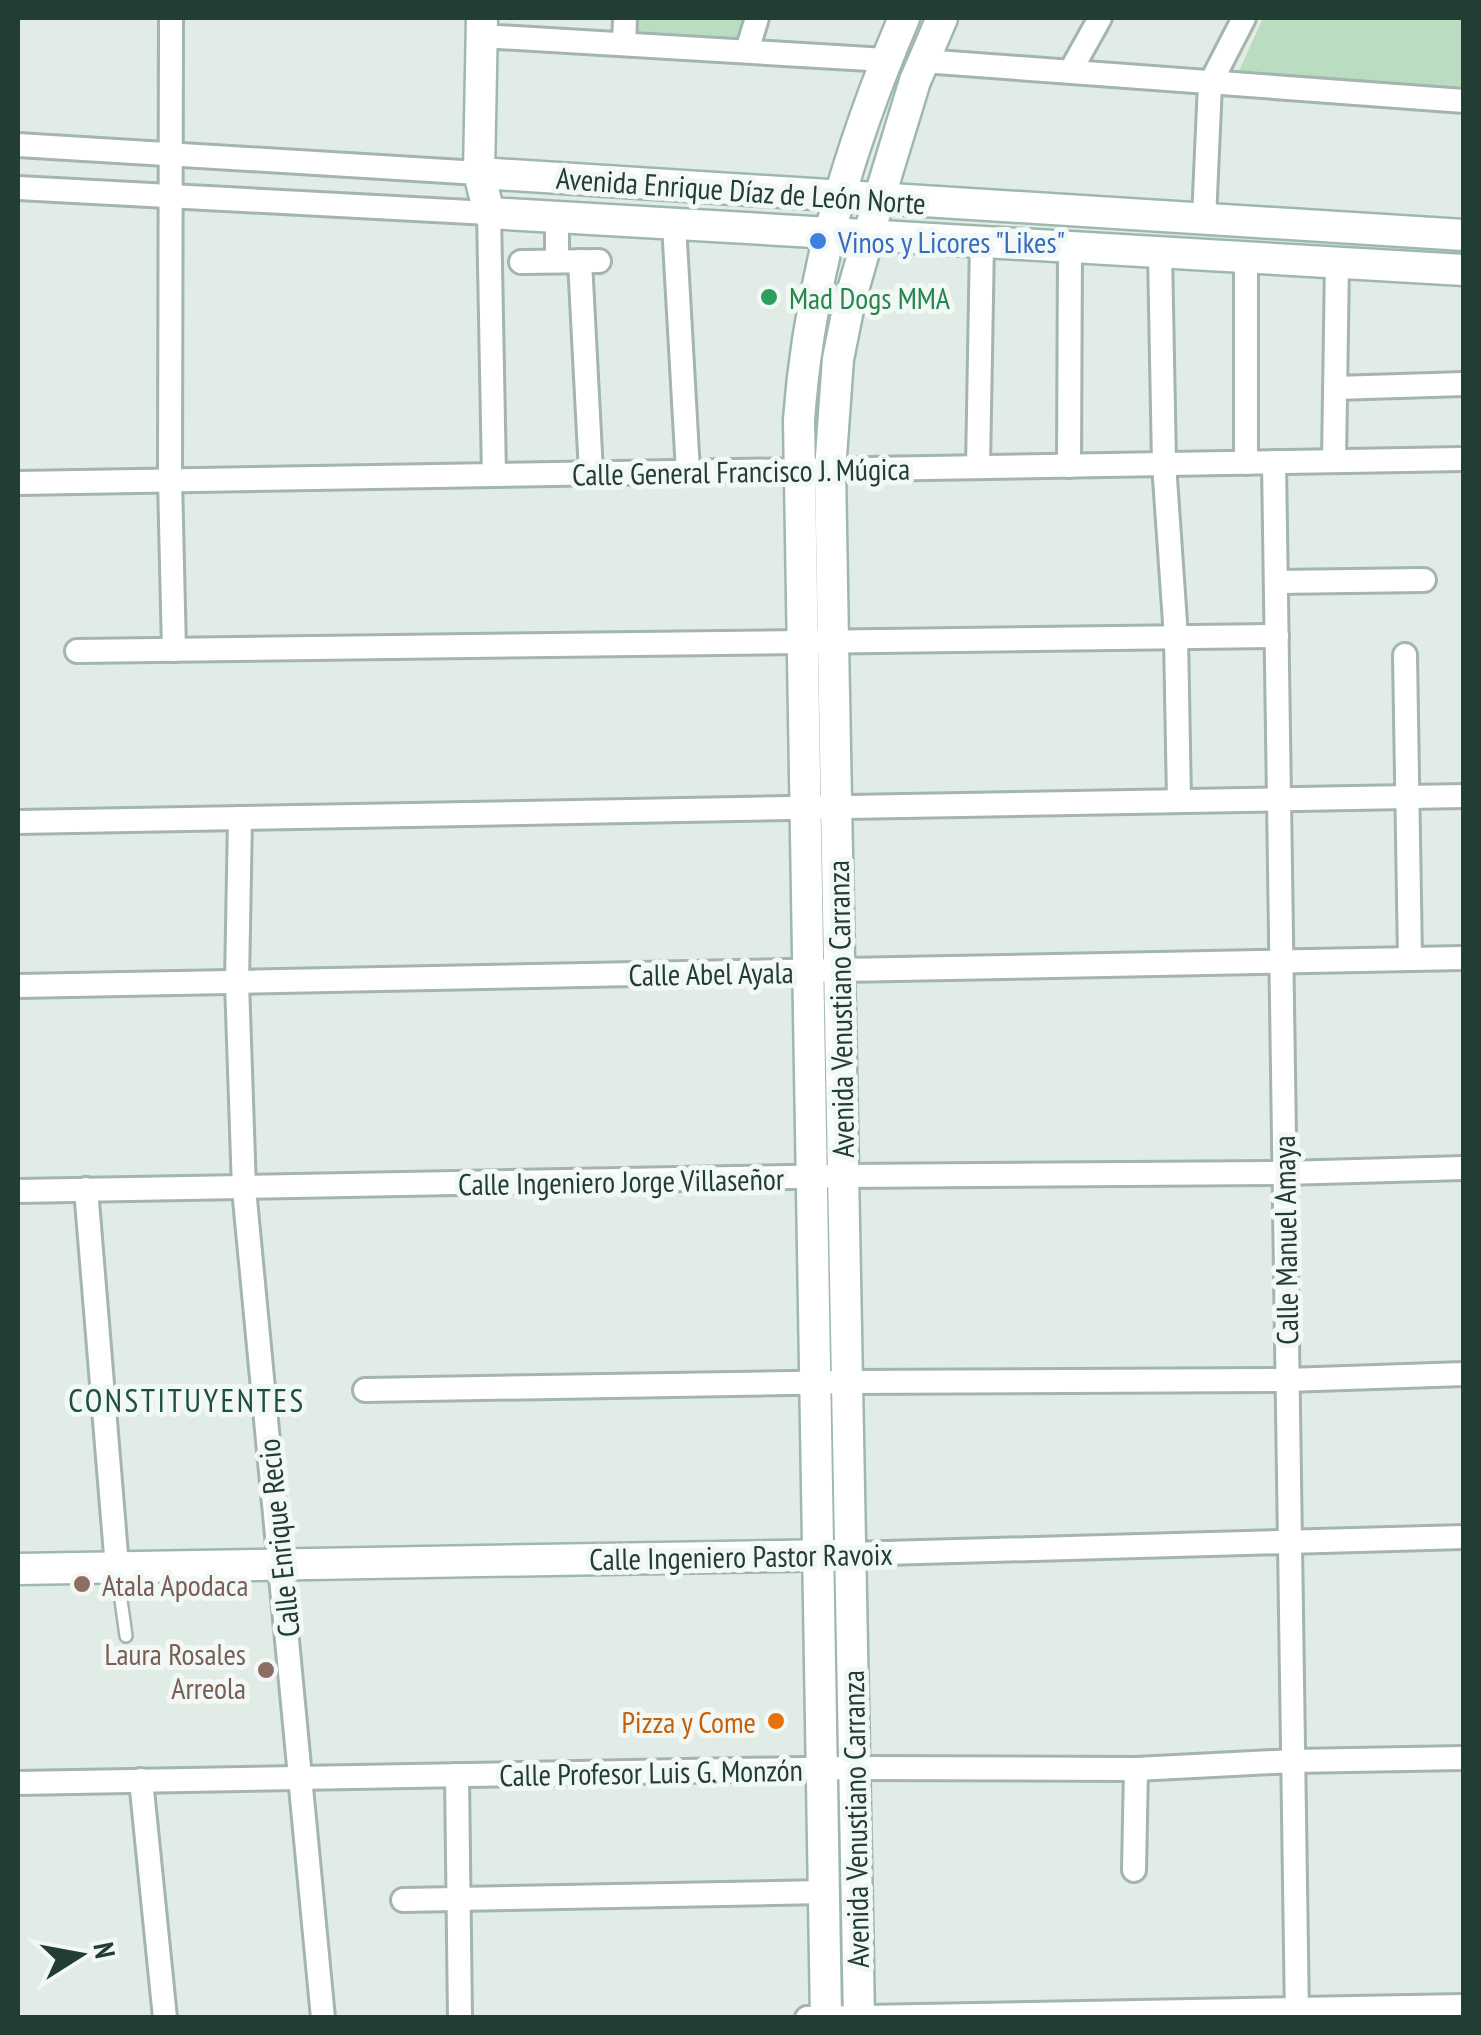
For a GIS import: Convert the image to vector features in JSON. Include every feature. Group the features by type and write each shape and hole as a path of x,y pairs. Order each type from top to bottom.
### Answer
{"street":[{"path":"172,18 169,197 174,650"},
{"path":"624,44 625,18"},
{"path":"747,52 756,18"},
{"name":"Avenida Venustiano Carranza","path":"859,2017 850,1554 832,1382 815,470 802,376 838,196 904,18"},
{"name":"Avenida Venustiano Carranza","path":"815,470 878,199 923,61 942,18"},
{"path":"1070,70 1100,18"},
{"path":"1204,219 1210,84 1244,18"},
{"path":"494,475 489,213 479,173 482,27 624,44 886,60"},
{"path":"923,61 1464,101"},
{"name":"Avenida Enrique Díaz de León Norte","path":"18,145 1464,235"},
{"name":"Avenida Enrique Díaz de León Norte","path":"18,188 1464,270"},
{"path":"557,217 579,261 591,474"},
{"path":"674,224 688,472"},
{"path":"978,467 982,242"},
{"path":"1069,466 1070,247"},
{"path":"1160,252 1164,464 1176,638 1178,801"},
{"path":"1246,257 1246,463"},
{"path":"521,262 579,261"},
{"path":"1334,462 1337,262"},
{"path":"1335,388 1464,384"},
{"name":"Calle General Francisco J. Múgica","path":"18,483 1464,460"},
{"name":"Calle Manuel Amaya","path":"1274,462 1297,2012"},
{"path":"1276,582 1424,580"},
{"path":"77,651 1276,636"},
{"path":"1405,655 1410,959"},
{"path":"18,822 1464,796"},
{"name":"Calle Enrique Recio","path":"240,818 238,982 244,1188 323,2018"},
{"name":"Calle Abel Ayala","path":"18,986 1464,958"},
{"name":"Calle Ingeniero Jorge Villaseñor","path":"18,1191 1464,1168"},
{"path":"86,1189 117,1567"},
{"path":"365,1390 1288,1380 1464,1374"},
{"name":"Avenida Venustiano Carranza","path":"826,2017 819,1555 832,1382"},
{"name":"Calle Ingeniero Pastor Ravoix","path":"18,1568 819,1555 1464,1537"},
{"name":"Calle Profesor Luis G. Monzón","path":"18,1783 822,1768 1136,1769 1464,1758"},
{"path":"1134,1870 1136,1769"},
{"path":"457,1775 460,2018"},
{"path":"141,1780 165,2018"},
{"path":"402,1900 824,1892"},
{"path":"807,2018 1464,2006"}],"lane":[{"path":"117,1567 126,1636"}],"green space":[{"path":"636,18 746,18 740,44 635,35"},
{"path":"1263,18 1463,18 1463,91 1238,73"}],"place":[{"name":"Vinos y Licores \"Likes\"","path":"818,241"},
{"name":"Mad Dogs MMA","path":"769,297"},
{"name":"Atala Apodaca","path":"82,1584"},
{"name":"Laura Rosales Arreola","path":"266,1670"},
{"name":"Pizza y Come","path":"776,1721"}],"district":[{"name":"CONSTITUYENTES","path":"187,1400"}]}
